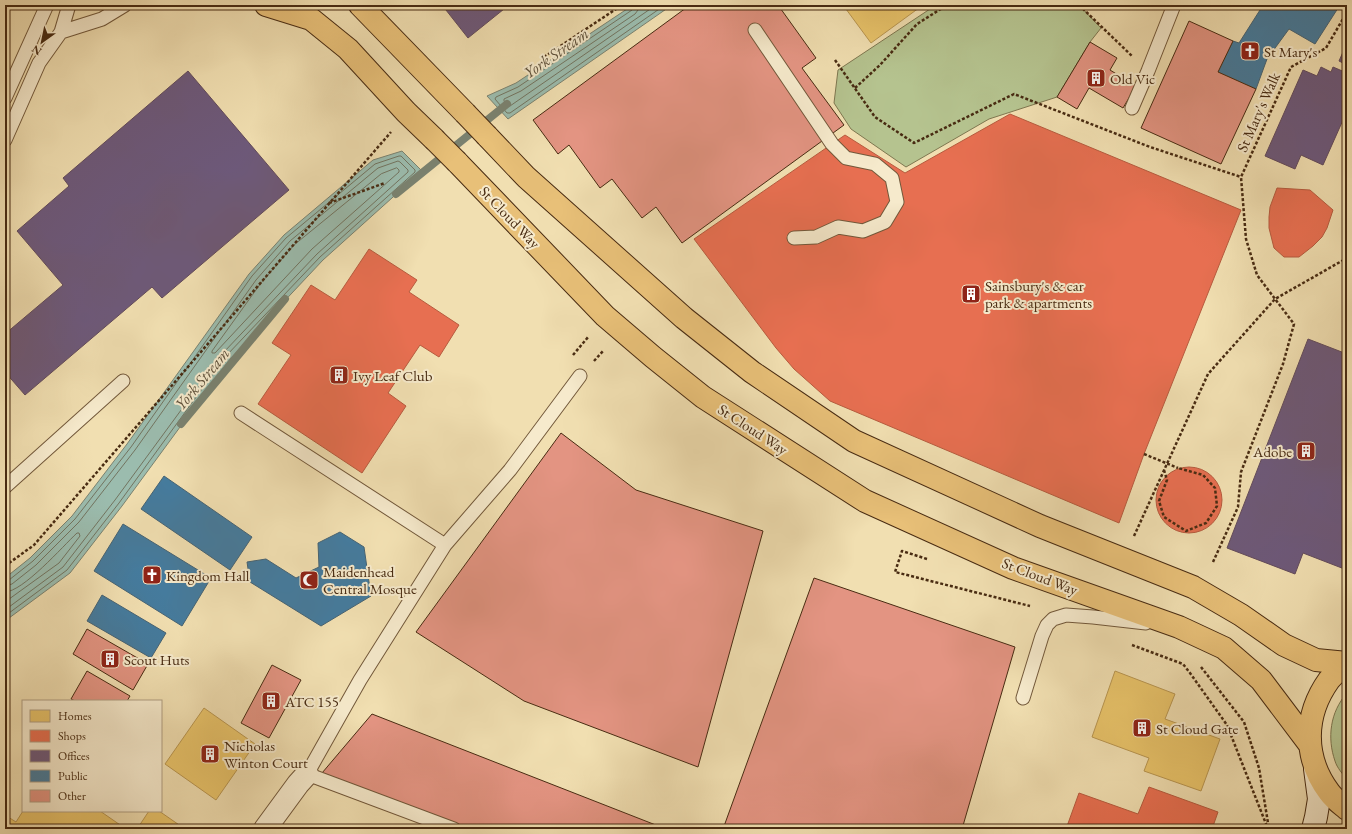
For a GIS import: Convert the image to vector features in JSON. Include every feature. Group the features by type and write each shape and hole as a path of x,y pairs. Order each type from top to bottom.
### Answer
{"main road":[{"name":"St Cloud Way","path":"266,5 311,19 348,49 406,112 457,162 606,316 653,357 703,397 865,501 1013,568 1179,627 1224,648 1261,680 1310,745"},
{"path":"360,5 526,177 684,318 752,372 848,437 1040,526 1193,587 1241,615 1284,645 1316,660 1347,663"},
{"path":"1347,663 1330,679 1317,699 1310,722 1310,745 1315,768 1329,793 1347,809"}],"street":[{"path":"1313,829 1319,799 1315,768"},
{"path":"265,829 307,774"}],"lane":[{"path":"5,98 47,5"},
{"path":"5,140 40,62 61,32 69,5"},
{"path":"61,32 102,19 125,5"},
{"path":"1132,108 1174,5"},
{"path":"754,30 832,144 846,158 875,164 892,178 897,202 885,222 862,232 838,227 816,237 794,238"},
{"path":"454,829 307,774 360,680 445,545 510,470 580,376"},
{"path":"5,487 123,381"},
{"path":"241,413 445,545"},
{"path":"1022,698 1042,636 1047,625 1053,619 1066,616 1093,617 1179,627"}],"path":[{"path":"544,56 622,5"},
{"path":"855,88 880,65 917,24 947,5"},
{"path":"1079,5 1148,71"},
{"name":"St Mary's Walk","path":"1241,177 1291,67 1326,48 1347,12"},
{"path":"835,60 875,117 914,143 1014,94 1150,147 1241,177 1246,239 1257,275 1294,324 1283,364 1241,472 1238,507 1213,562"},
{"path":"5,566 34,545 395,128"},
{"path":"329,203 384,183"},
{"path":"1123,560 1208,374 1275,299 1347,258"},
{"path":"592,362 603,351"},
{"path":"1144,454 1178,468 1203,475 1215,488 1218,506 1206,523 1186,531 1164,517 1160,501 1167,480 1164,470"},
{"path":"932,561 902,551 895,572 1030,606"},
{"path":"1130,644 1183,664 1190,672 1227,725 1268,829"},
{"path":"1198,664 1244,722 1259,768 1268,829"}],"green space":[{"path":"936,5 1079,5 1101,28 1090,42 1057,97 989,119 906,167 851,129 834,103 838,70"},
{"path":"1347,693 1347,780 1335,761 1331,743 1331,734 1337,708"}],"water":[{"name":"York Stream","path":"633,5 672,5 508,119 487,96 516,83"},
{"path":"402,151 422,171 323,260 230,359 122,506 70,573 5,621 5,578 30,558 72,516 127,444 249,274 284,235 373,160"}],"building: Homes":[{"path":"843,5 923,5 871,43"},
{"name":"St Cloud Gate","path":"1115,671 1175,694 1165,719 1220,739 1201,791 1144,771 1149,758 1092,737"},
{"name":"Nicholas Winton Court","path":"204,708 255,744 216,800 165,764"},
{"path":"22,812 101,812 126,829 78,829 73,826 71,829 5,829 5,815 16,822"},
{"path":"148,812 160,812 185,829 137,829"}],"building: Shops":[{"name":"Sainsbury's & car park & apartments","path":"1010,114 1241,210 1144,454 1119,523 830,401 794,369 776,348 694,239 845,135 905,173"},
{"path":"1277,188 1310,190 1333,210 1327,228 1322,237 1299,257 1284,257 1274,248 1269,228 1269,217 1270,207"},
{"name":"Ivy Leaf Club","path":"369,249 417,280 409,292 459,325 439,357 420,345 388,393 406,406 362,473 258,404 291,355 272,343 311,285 335,300"},
{"path":"1182,467 1196,467 1208,472 1217,481 1222,493 1220,513 1213,524 1196,533 1182,533 1170,528 1161,519 1156,507 1156,493 1161,481 1170,472"},
{"path":"1149,787 1218,812 1212,829 1066,829 1079,793 1138,814"}],"building: Offices":[{"path":"442,5 509,5 468,38"},
{"path":"1347,43 1347,65 1339,61"},
{"path":"1321,67 1331,72 1333,67 1347,73 1347,111 1323,165 1301,155 1295,169 1265,156 1303,70 1317,76"},
{"path":"188,71 289,190 162,298 152,287 25,395 5,372 5,334 63,285 17,231 69,186 63,178"},
{"name":"Adobe","path":"1308,339 1347,354 1347,570 1303,553 1295,574 1227,548"}],"building: Public":[{"name":"St Mary's","path":"1254,5 1340,5 1315,44 1289,29 1267,59 1256,89 1218,72 1233,41 1239,43 1260,10"},
{"path":"164,476 252,537 230,570 141,509"},
{"name":"Kingdom Hall","path":"123,524 211,578 182,626 94,571"},
{"name":"Maidenhead Central Mosque","path":"340,532 364,547 371,596 321,626 250,582 247,562 266,559 296,578 319,567 318,543"},
{"path":"102,595 166,633 151,658 87,621"}],"building: Other":[{"path":"690,5 778,5 816,58 802,68 844,125 682,243 656,207 642,218 612,179 600,188 569,145 558,154 533,120"},
{"path":"1189,21 1233,41 1218,72 1256,89 1221,164 1141,128"},
{"name":"Old Vic","path":"1090,42 1117,58 1110,70 1136,86 1123,108 1089,88 1077,109 1057,97"},
{"path":"561,433 636,490 763,531 698,767 524,701 416,632"},
{"path":"814,578 1015,647 962,829 723,829"},
{"name":"Scout Huts","path":"87,629 148,664 133,690 73,654"},
{"name":"ATC 155","path":"272,665 301,680 269,738 241,723"},
{"path":"87,671 130,696 128,700 71,699"},
{"path":"372,714 666,829 468,829 322,773"}],"waterway":[{"path":"396,194 507,104"},
{"name":"York Stream","path":"181,424 285,299"}],"place":[{"name":"St Mary's","path":"1250,51"},
{"name":"Old Vic","path":"1096,78"},
{"name":"Sainsbury's & car park & apartments","path":"971,294"},
{"name":"Ivy Leaf Club","path":"339,375"},
{"name":"Adobe","path":"1306,451"},
{"name":"Kingdom Hall","path":"152,575"},
{"name":"Maidenhead Central Mosque","path":"309,580"},
{"name":"Scout Huts","path":"110,659"},
{"name":"ATC 155","path":"271,701"},
{"name":"St Cloud Gate","path":"1142,728"},
{"name":"Nicholas Winton Court","path":"210,754"}]}
